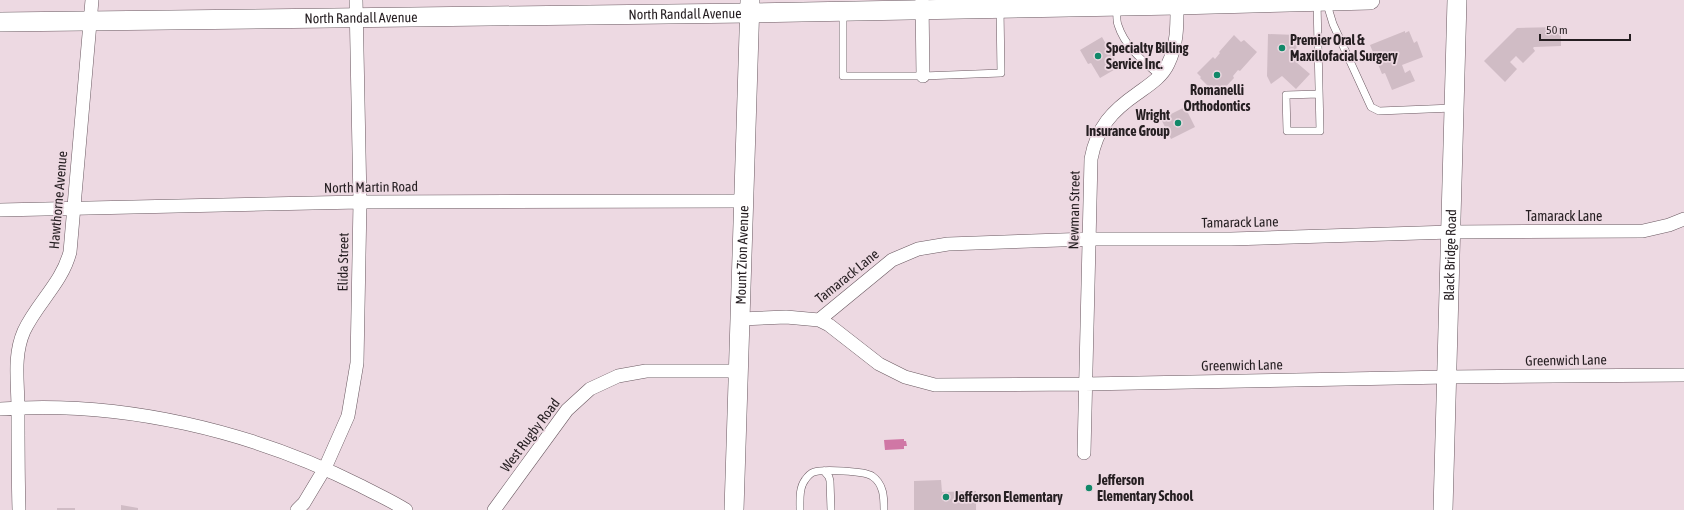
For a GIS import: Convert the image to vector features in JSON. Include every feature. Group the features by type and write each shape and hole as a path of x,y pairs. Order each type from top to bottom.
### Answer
{"street":[{"name":"Hawthorne Avenue","path":"18,510 18,408 16,364 19,346 24,331 66,266 73,237 73,209 92,0"},
{"name":"North Randall Avenue","path":"0,22 90,20 356,8 750,7 843,11 922,5 974,4 1000,8 1370,0"},
{"name":"Black Bridge Road","path":"1443,510 1457,0"},
{"name":"Newman Street","path":"1084,453 1091,159 1094,144 1100,130 1111,115 1152,84 1160,76 1168,64 1174,47 1177,3"},
{"path":"922,5 923,76"},
{"name":"Mount Zion Avenue","path":"734,510 750,7"},
{"name":"Elida Street","path":"297,510 304,503 326,468 348,416 357,363 360,202 356,8"},
{"name":"North Martin Road","path":"0,210 360,202 743,201"},
{"name":"Tamarack Lane","path":"819,320 892,260 918,249 948,244 1090,239 1231,239 1451,232 1643,231 1669,225 1684,219"},
{"path":"741,319 786,317 819,320"},
{"name":"Greenwich Lane","path":"819,320 829,325 879,364 906,377 935,385 1684,375"},
{"name":"West Rugby Road","path":"494,510 567,410 590,389 618,376 646,371 739,371"},
{"path":"0,409 18,408 88,410 122,413 189,424 250,440 326,468 406,510"}],"lane":[{"path":"1319,94 1286,95 1287,131 1320,130 1319,94 1322,1"},
{"path":"1322,1 1371,107 1379,111 1454,108"},
{"path":"1117,6 1118,24 1125,40 1136,55 1160,76"},
{"path":"843,11 844,76 923,76 1001,73 1000,8"},
{"path":"824,471 829,477 830,481 831,510"},
{"path":"800,510 800,495 804,481 814,472 824,471 856,472 872,476 882,489 884,510"}],"shaded area":[{"path":"904,439 907,446 904,446 904,449 885,450 884,440"}],"building":[{"path":"1561,27 1561,46 1534,47 1533,48 1535,51 1523,63 1516,56 1510,62 1517,69 1505,82 1484,61 1517,28"},
{"path":"1405,31 1405,33 1409,31 1414,43 1417,41 1423,57 1402,65 1405,73 1410,70 1415,81 1392,90 1385,73 1382,74 1370,45"},
{"name":"Premier Oral & Maxillofacial Surgery","path":"1268,34 1297,35 1296,62 1310,74 1296,89 1282,76 1271,84 1267,76"},
{"path":"1234,35 1241,42 1244,40 1257,52 1240,71 1238,70 1233,76 1234,78 1219,94 1214,89 1212,90 1197,73 1213,57 1215,59 1220,53 1219,52"},
{"name":"Specialty Billing Service Inc.","path":"1102,37 1119,67 1100,78 1091,63 1088,64 1080,50"},
{"name":"Wright Insurance Group","path":"1185,107 1195,127 1171,139 1161,119"},
{"name":"Jefferson Elementary","path":"941,480 942,492 976,491 976,494 978,494 978,501 976,501 976,510 914,510 914,481"},
{"path":"121,505 138,508 138,510 121,510"},
{"path":"57,508 75,508 75,510 57,510"}],"place":[{"name":"Premier Oral & Maxillofacial Surgery","path":"1282,48"},
{"name":"Specialty Billing Service Inc.","path":"1098,56"},
{"name":"Romanelli Orthodontics","path":"1217,75"},
{"name":"Wright Insurance Group","path":"1178,123"},
{"name":"Jefferson Elementary School","path":"1089,488"},
{"name":"Jefferson Elementary","path":"946,497"}]}
